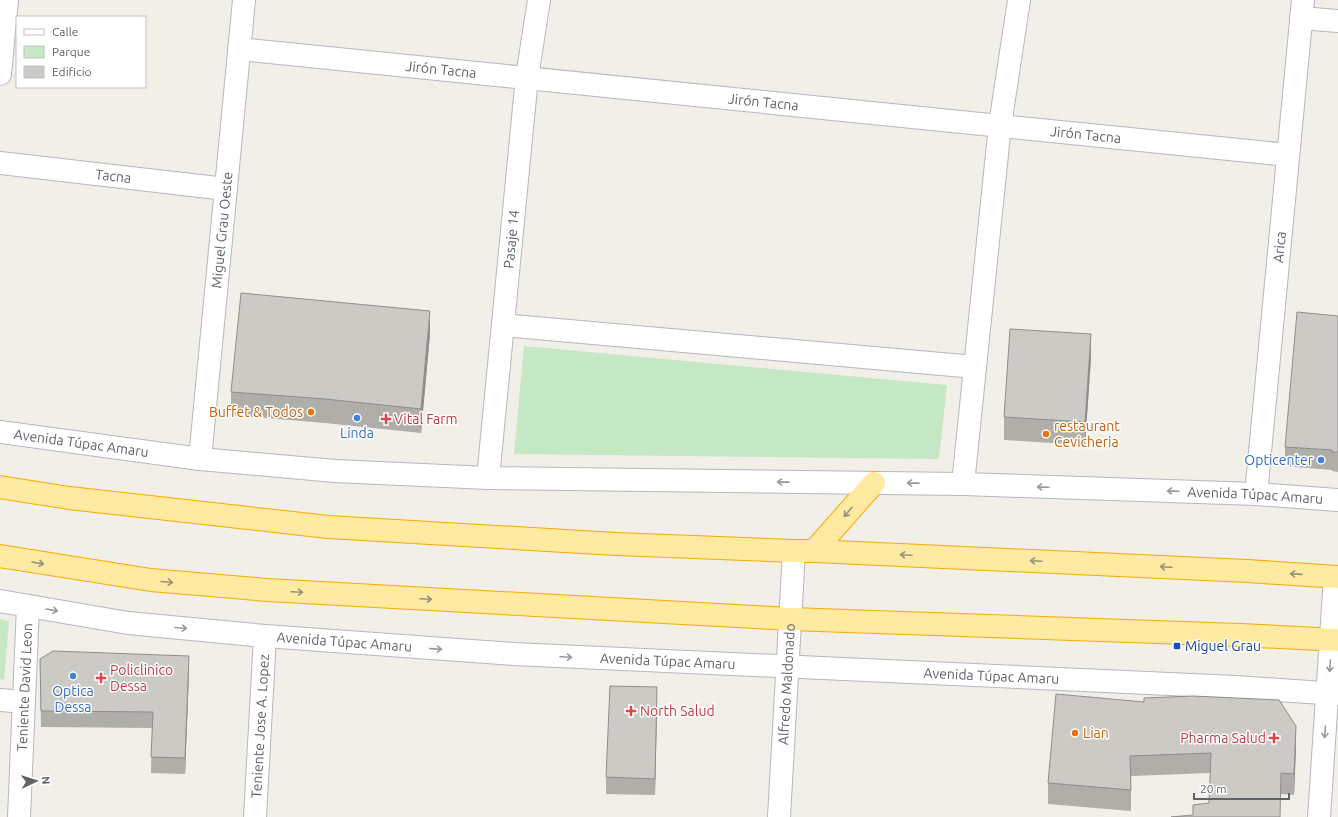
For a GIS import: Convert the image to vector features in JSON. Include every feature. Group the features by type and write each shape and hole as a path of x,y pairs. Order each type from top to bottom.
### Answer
{"highway":[{"path":"804,551 874,483"},
{"path":"0,486 69,498 328,527 616,544 1247,571 1336,577"},
{"path":"0,556 151,580 260,590 790,619 1240,635 1335,640"}],"street":[{"path":"0,74 6,0"},
{"name":"Miguel Grau Oeste","path":"200,459 244,0"},
{"name":"Pasaje 14","path":"488,478 527,78 539,0"},
{"path":"963,484 1000,125 1018,0"},
{"path":"1302,9 1338,21"},
{"name":"Arica","path":"1256,494 1302,9"},
{"name":"Jirón Tacna","path":"239,49 1288,154"},
{"name":"Tacna","path":"0,163 226,189"},
{"path":"503,325 975,367"},
{"name":"Avenida Túpac Amaru","path":"0,432 200,459 335,471 488,478 963,484 1256,494 1338,500"},
{"name":"Alfredo Maldonado","path":"779,817 790,619 804,551"},
{"path":"1319,817 1333,693 1336,577"},
{"name":"Avenida Túpac Amaru","path":"0,601 128,623 265,636 514,654 1235,687 1333,693"},
{"name":"Teniente David Leon","path":"19,817 28,606"},
{"name":"Teniente Jose A. Lopez","path":"255,817 265,636"},
{"path":"0,700 24,702"}],"green space":[{"path":"524,346 947,385 939,459 514,454"},
{"path":"0,619 9,621 4,680 0,679"}],"building":[{"path":"241,293 430,311 421,409 325,399 231,392"},
{"path":"1297,312 1338,316 1338,452 1332,452 1332,450 1285,447"},
{"path":"1010,329 1091,334 1085,422 1004,417"},
{"path":"53,651 189,656 185,758 151,757 153,712 41,711 40,659"},
{"path":"610,686 657,687 655,779 606,777"},
{"path":"1056,694 1144,702 1144,698 1193,696 1279,700 1296,726 1294,774 1281,773 1280,817 1171,817 1193,815 1193,805 1209,803 1211,753 1130,756 1131,790 1048,783"}],"place":[{"name":"Buffet & Todos","path":"311,412"},
{"name":"Linda","path":"357,418"},
{"name":"Vital Farm","path":"386,419"},
{"name":"restaurant Cevicheria","path":"1046,434"},
{"name":"Opticenter","path":"1321,460"},
{"name":"Miguel Grau","path":"1177,646"},
{"name":"Optica Dessa","path":"73,676"},
{"name":"Policlinico Dessa","path":"101,678"},
{"name":"North Salud","path":"631,711"},
{"name":"Lian","path":"1075,733"},
{"name":"Pharma Salud","path":"1274,738"}]}
